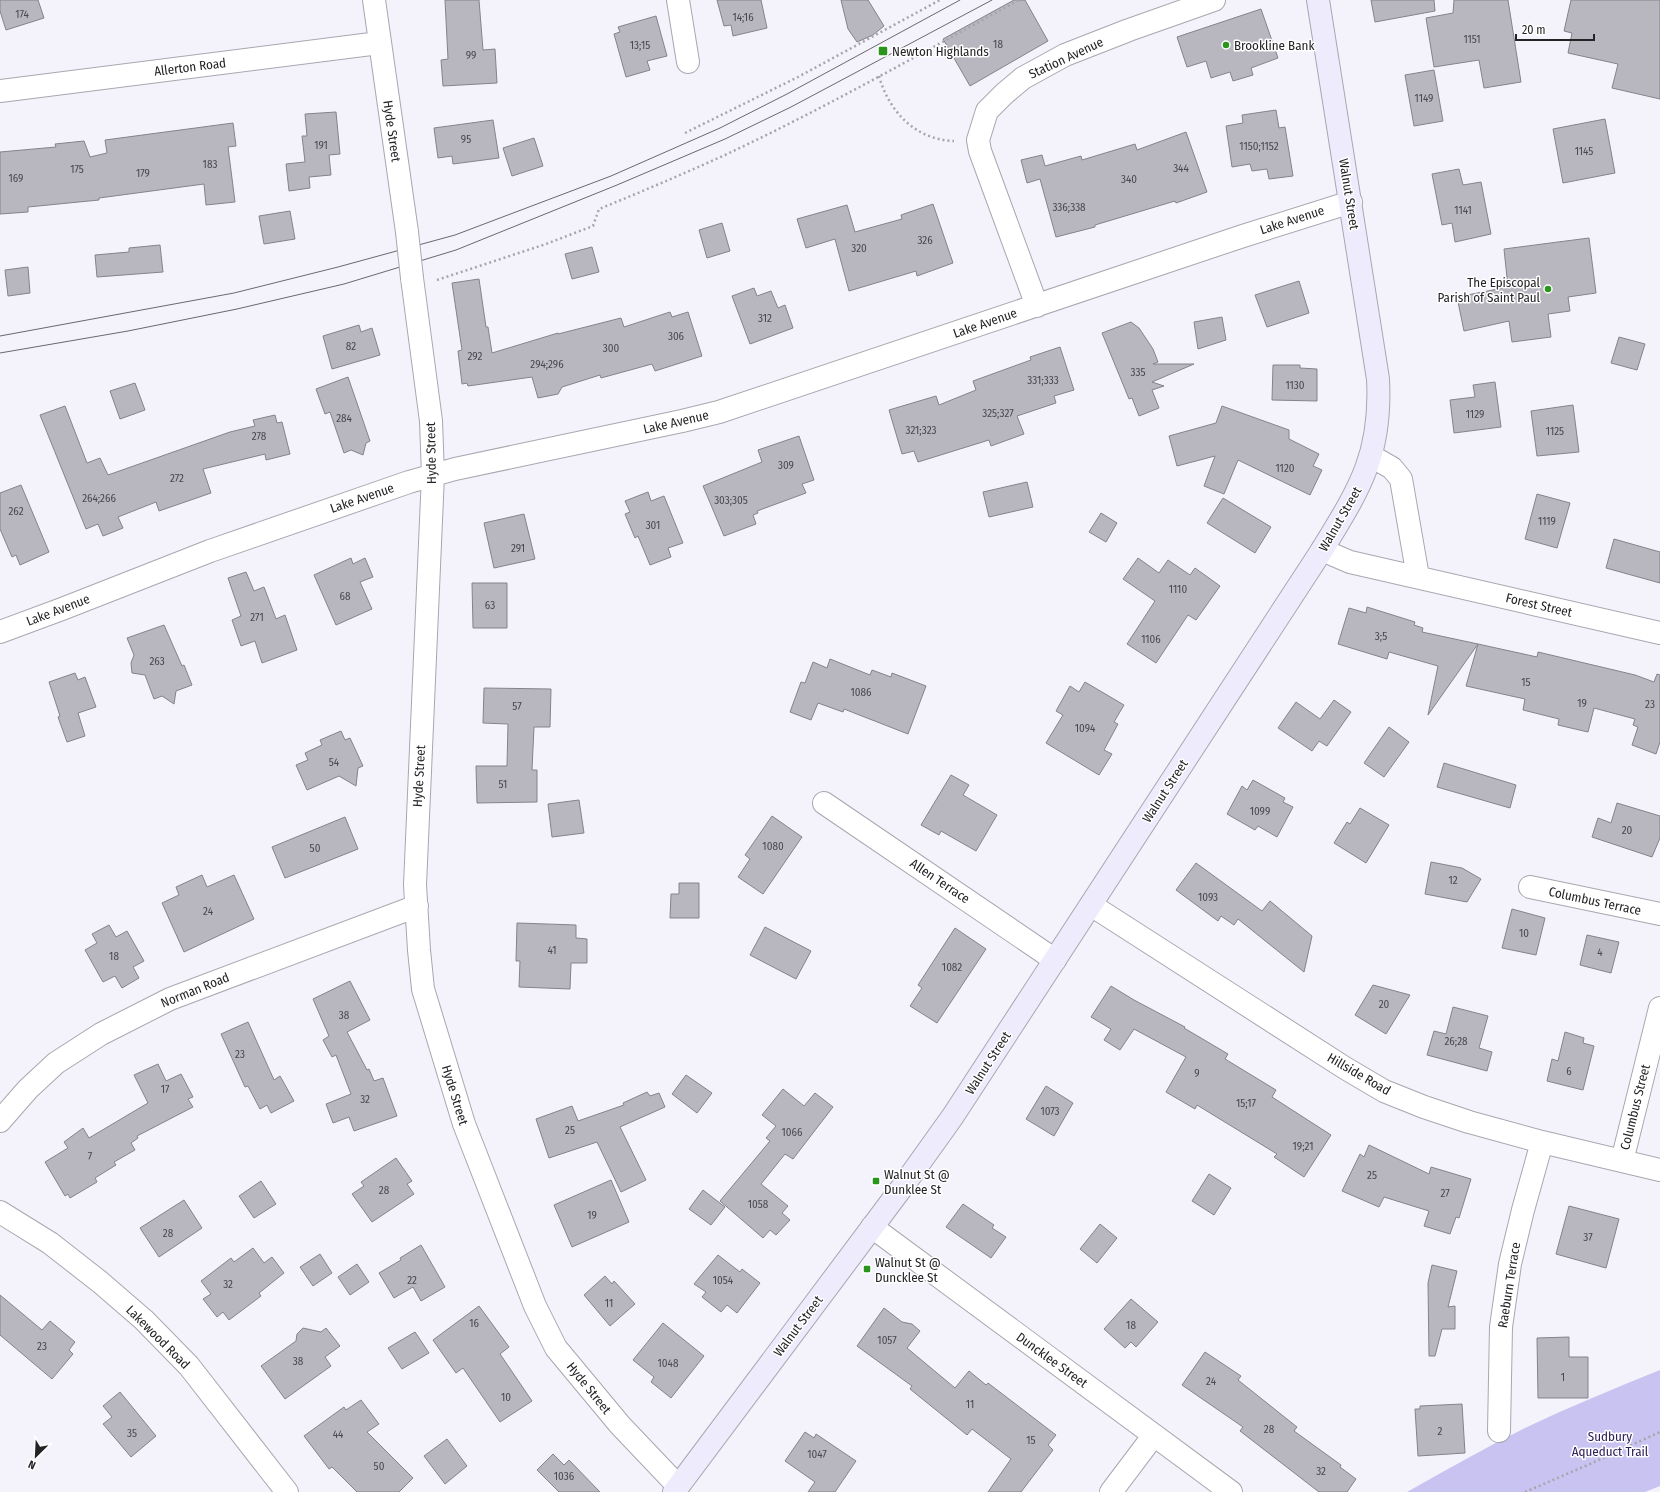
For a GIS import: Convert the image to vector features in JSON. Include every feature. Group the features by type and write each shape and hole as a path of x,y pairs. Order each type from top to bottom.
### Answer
{"main road":[{"name":"Walnut Street","path":"676,1489 953,1116 1322,550 1354,497 1367,468 1371,456 1378,420 1378,379 1318,0"}],"street":[{"name":"Hyde Street","path":"374,0 407,232 431,421 433,475 415,885 419,950 425,996 464,1124 535,1306 556,1348 620,1426 676,1489"},
{"path":"678,0 688,62"},
{"name":"Station Avenue","path":"978,140 987,111 1023,78 1072,52 1214,0"},
{"name":"Allerton Road","path":"0,91 379,43"},
{"path":"978,140 980,151 1037,306"},
{"name":"Lake Avenue","path":"0,632 62,610 210,551 397,486 433,475 719,412 1243,236 1351,202"},
{"path":"1371,456 1392,468 1401,479 1418,577"},
{"name":"Forest Street","path":"1322,550 1344,560 1660,633"},
{"name":"Allen Terrace","path":"824,803 1055,960"},
{"name":"Columbus Terrace","path":"1530,887 1660,914"},
{"name":"Hillside Road","path":"1090,905 1345,1068 1384,1091 1424,1107 1469,1122 1542,1142 1660,1170"},
{"name":"Norman Road","path":"0,1122 28,1089 56,1063 101,1034 170,999 417,906"},
{"name":"Columbus Street","path":"1622,1161 1660,1008"},
{"name":"Raeburn Terrace","path":"1499,1431 1501,1327 1509,1272 1523,1210 1542,1142"},
{"name":"Lakewood Road","path":"0,1212 50,1243 100,1282 144,1320 189,1366 287,1492"},
{"name":"Duncklee Street","path":"872,1227 1231,1492"},
{"path":"1111,1492 1154,1435"}],"path":[{"path":"685,133 785,84 940,0"},
{"path":"441,280 593,226 599,209 725,155 820,108 1019,0"},
{"path":"879,76 881,86 900,116 910,126 922,134 947,141 978,140"},
{"path":"1525,1492 1660,1432"}],"green space":[{"name":"Sudbury Aqueduct Trail","path":"1660,1370 1660,1486 1645,1492 1407,1492 1480,1451 1525,1428"}],"building":[{"path":"0,0 38,0 44,18 6,30 0,11"},
{"path":"445,0 479,0 483,50 495,49 497,83 443,86 441,60 448,59"},
{"path":"717,0 761,0 767,28 733,36 731,25 724,26"},
{"path":"841,0 868,0 884,26 873,35 857,42 848,29"},
{"path":"1014,0 1025,0 1048,41 970,86 943,39"},
{"path":"1371,0 1434,0 1435,11 1375,22"},
{"path":"1454,0 1508,0 1521,82 1484,88 1479,60 1434,67 1426,18 1453,13"},
{"path":"1571,0 1660,0 1660,99 1612,88 1618,64 1568,53 1572,33 1564,31"},
{"name":"Brookline Bank","path":"1261,9 1278,58 1251,68 1253,75 1233,81 1230,72 1211,78 1206,61 1187,67 1177,37"},
{"path":"656,16 667,56 647,61 650,70 626,77 614,34 620,32 618,27"},
{"path":"1434,70 1443,121 1414,126 1405,75"},
{"path":"1276,110 1279,128 1285,127 1293,176 1269,179 1267,169 1252,171 1250,164 1232,167 1226,126 1243,123 1242,115"},
{"path":"336,112 340,154 329,155 331,175 309,177 310,188 289,191 286,164 305,162 302,136 307,136 305,114"},
{"path":"1605,119 1615,173 1563,183 1553,129"},
{"path":"493,120 499,158 453,164 452,156 438,158 434,128"},
{"path":"233,123 236,146 228,147 235,202 206,205 204,184 99,198 99,200 28,207 28,212 0,214 0,152 56,147 55,144 84,141 90,157 107,153 105,140"},
{"path":"1186,132 1207,192 1176,203 1175,201 1095,225 1095,227 1056,237 1040,179 1027,183 1021,160 1042,155 1045,166 1081,156 1082,160 1135,144 1137,150"},
{"path":"534,138 543,166 512,176 503,148"},
{"path":"1459,169 1463,185 1481,182 1491,234 1455,242 1452,223 1442,225 1432,174"},
{"path":"933,204 953,263 917,276 916,271 849,291 835,239 806,248 797,219 847,205 855,232 902,219 901,215"},
{"path":"290,211 295,239 264,244 259,216"},
{"path":"722,223 730,251 707,258 699,230"},
{"name":"The Episcopal Parish of Saint Paul","path":"1589,238 1596,293 1568,297 1570,311 1548,314 1551,337 1512,342 1509,321 1464,331 1457,297 1508,287 1504,249"},
{"path":"160,245 163,272 97,277 95,255 129,252 129,248"},
{"path":"592,247 599,272 572,279 565,254"},
{"path":"28,267 30,293 8,296 5,270"},
{"path":"479,279 486,327 488,327 492,353 558,333 621,318 624,327 670,312 672,317 688,312 702,356 655,371 652,364 601,378 600,375 562,387 558,394 538,398 532,377 468,386 467,383 462,384 458,351 462,350 452,283"},
{"path":"1299,281 1309,313 1267,327 1255,295"},
{"path":"754,288 757,296 771,291 778,308 785,305 793,328 750,344 732,296"},
{"path":"1222,317 1226,340 1198,349 1194,322"},
{"path":"1131,322 1139,328 1153,349 1158,362 1153,364 1194,364 1152,382 1164,386 1152,390 1159,408 1139,416 1132,398 1129,399 1102,333"},
{"path":"359,325 361,332 372,328 380,355 332,369 323,336"},
{"path":"1619,337 1645,344 1637,370 1611,363"},
{"path":"1060,347 1074,390 1054,396 1056,403 1017,416 1024,434 991,446 989,440 918,462 914,451 902,454 889,410 936,396 939,405 976,390 973,381 1031,360 1030,357"},
{"path":"1273,365 1300,365 1300,368 1317,369 1317,401 1272,400"},
{"path":"348,377 370,441 366,443 363,455 351,450 344,453 330,412 325,414 316,389"},
{"path":"1495,382 1501,427 1454,433 1450,400 1475,397 1473,385"},
{"path":"135,383 145,410 120,419 110,391"},
{"path":"1573,405 1579,452 1537,456 1531,411"},
{"path":"65,406 87,463 100,458 108,475 230,432 255,426 253,420 275,415 277,423 282,422 290,454 266,460 265,454 203,469 211,493 159,511 156,502 118,517 123,528 103,536 98,524 86,529 40,415"},
{"path":"1222,406 1289,430 1289,439 1319,454 1313,466 1322,470 1310,495 1238,460 1224,494 1204,486 1215,456 1177,466 1169,436 1216,423"},
{"path":"799,436 814,480 802,484 806,493 757,511 758,513 753,515 756,524 724,536 703,486 762,462 758,450"},
{"path":"1027,482 1033,507 989,517 983,492"},
{"path":"21,485 49,552 20,565 16,555 12,557 0,529 0,493"},
{"path":"648,492 651,501 664,496 683,543 668,548 671,557 650,565 638,536 635,538 625,514 630,512 625,501"},
{"path":"1537,494 1570,503 1557,548 1525,539"},
{"path":"1223,498 1271,527 1255,553 1207,523"},
{"path":"1101,513 1117,523 1106,542 1089,532"},
{"path":"524,514 535,559 494,568 484,523"},
{"path":"1614,539 1660,552 1660,583 1606,568"},
{"path":"351,558 353,564 365,558 373,577 360,582 372,609 336,625 314,575"},
{"path":"1138,558 1159,573 1168,560 1190,575 1195,568 1220,586 1196,620 1188,615 1156,663 1127,644 1155,601 1123,579"},
{"path":"246,572 254,591 264,587 276,619 285,615 297,650 262,663 255,641 241,646 232,620 241,616 228,578"},
{"path":"472,583 507,583 507,628 473,628"},
{"path":"1367,607 1415,622 1414,625 1423,628 1422,632 1478,644 1428,715 1438,666 1389,652 1387,659 1338,644 1349,608 1366,613"},
{"path":"164,625 182,666 184,665 192,685 176,691 174,704 162,696 154,699 145,675 132,673 131,663 134,655 127,638"},
{"path":"1478,644 1537,657 1538,652 1635,675 1654,682 1657,674 1660,675 1660,742 1656,754 1632,745 1638,727 1633,725 1635,719 1594,708 1588,732 1558,725 1559,719 1523,710 1525,699 1466,686"},
{"path":"830,659 870,675 872,670 891,677 892,673 926,686 908,734 844,709 843,712 818,703 811,720 790,712 801,682 805,683 813,662 827,668"},
{"path":"75,673 78,680 85,677 96,707 78,713 85,736 67,742 58,717 60,716 49,682"},
{"path":"1085,682 1124,705 1114,722 1118,724 1104,750 1112,754 1099,775 1046,743 1063,715 1056,711 1070,686 1079,692"},
{"path":"484,688 551,689 550,727 534,727 532,770 537,770 537,802 477,803 476,766 507,766 508,724 483,723"},
{"path":"1334,700 1351,712 1327,746 1319,741 1312,751 1278,728 1296,702 1320,719"},
{"path":"1389,727 1409,742 1384,777 1364,763"},
{"path":"341,731 345,740 350,738 363,766 358,768 356,786 339,776 307,790 296,765 308,760 305,753 322,745 320,740"},
{"path":"1444,763 1516,785 1510,808 1437,787"},
{"path":"951,775 969,785 963,795 997,815 976,851 941,831 939,835 921,825"},
{"path":"1253,780 1285,798 1283,802 1293,807 1277,837 1258,826 1255,830 1227,814 1242,786 1247,790"},
{"path":"579,800 584,833 552,837 548,804"},
{"path":"1617,803 1660,816 1660,838 1652,857 1592,837 1598,818 1611,823"},
{"path":"1360,808 1389,825 1366,863 1334,843 1347,822 1350,824"},
{"path":"772,816 802,837 763,894 738,877 750,859 745,855"},
{"path":"345,817 358,849 285,878 272,847"},
{"path":"1431,862 1462,868 1481,879 1467,902 1425,894"},
{"path":"1196,863 1262,911 1270,901 1312,936 1304,972 1238,919 1234,925 1221,916 1218,921 1176,890"},
{"path":"202,875 207,887 234,875 254,919 184,952 162,903 179,895 176,887"},
{"path":"679,883 699,883 699,918 670,918 671,894 679,894"},
{"path":"1512,909 1545,918 1536,955 1502,948"},
{"path":"517,923 576,925 576,938 587,939 587,963 571,963 570,989 519,987 520,961 516,961"},
{"path":"109,925 116,937 127,931 144,961 133,967 139,978 122,988 115,976 103,982 85,950 97,943 92,934"},
{"path":"765,927 811,951 796,979 750,955"},
{"path":"955,928 986,949 937,1023 910,1006 922,988 918,985"},
{"path":"1587,935 1619,942 1611,973 1580,965"},
{"path":"350,981 370,1020 347,1032 367,1070 369,1069 374,1081 383,1078 397,1116 354,1131 349,1117 333,1123 326,1104 351,1094 336,1055 332,1057 323,1040 329,1036 313,999"},
{"path":"1373,985 1410,995 1386,1034 1355,1015"},
{"path":"1111,986 1185,1027 1184,1028 1228,1054 1225,1059 1276,1090 1272,1097 1331,1135 1304,1177 1274,1157 1277,1154 1197,1105 1195,1109 1166,1092 1186,1057 1134,1029 1120,1050 1104,1040 1111,1029 1091,1017"},
{"path":"1453,1007 1488,1016 1479,1048 1492,1052 1487,1071 1427,1055 1434,1031 1446,1034"},
{"path":"248,1022 274,1080 280,1076 294,1101 271,1113 267,1105 260,1109 248,1086 245,1087 221,1034"},
{"path":"1565,1032 1584,1038 1583,1043 1594,1046 1583,1090 1547,1081 1552,1059 1558,1061"},
{"path":"158,1064 166,1081 181,1074 193,1097 188,1099 193,1107 137,1136 138,1138 131,1143 135,1150 114,1162 116,1165 95,1178 97,1182 70,1198 68,1194 65,1196 45,1162 68,1148 64,1142 83,1128 89,1138 148,1103 134,1075"},
{"path":"686,1075 712,1093 697,1113 672,1094"},
{"path":"1046,1086 1073,1103 1054,1136 1026,1119"},
{"path":"783,1089 804,1106 815,1093 833,1107 793,1159 785,1154 761,1184 788,1206 782,1213 790,1220 776,1235 770,1230 763,1238 720,1201 770,1141 766,1138 776,1126 762,1115"},
{"path":"647,1092 650,1096 659,1093 665,1107 620,1127 646,1180 621,1192 597,1142 549,1158 536,1119 572,1106 578,1121 624,1105 623,1103"},
{"path":"1369,1145 1429,1174 1431,1167 1471,1179 1459,1218 1456,1217 1450,1234 1424,1226 1429,1211 1384,1197 1379,1207 1342,1191 1360,1154 1364,1157"},
{"path":"396,1158 412,1181 407,1184 414,1194 372,1222 352,1194 364,1186 361,1182"},
{"path":"1209,1174 1231,1188 1214,1215 1192,1201"},
{"path":"611,1180 629,1222 572,1247 554,1205"},
{"path":"261,1181 276,1204 254,1218 239,1196"},
{"path":"703,1190 725,1207 711,1225 689,1209"},
{"path":"184,1200 202,1228 159,1257 140,1228"},
{"path":"963,1204 994,1225 992,1228 1006,1237 991,1258 946,1227"},
{"path":"1569,1206 1619,1219 1606,1268 1556,1254"},
{"path":"1100,1224 1117,1238 1097,1263 1080,1249"},
{"path":"421,1245 445,1287 421,1301 413,1287 394,1298 379,1273 401,1260 400,1258"},
{"path":"253,1248 264,1263 272,1257 284,1273 259,1293 261,1296 229,1320 223,1312 217,1317 203,1299 211,1294 201,1281 231,1258 234,1262"},
{"path":"320,1254 332,1273 313,1286 300,1267"},
{"path":"718,1255 740,1272 742,1269 760,1283 737,1313 727,1305 721,1312 702,1297 706,1292 694,1284"},
{"path":"357,1264 369,1282 350,1295 338,1277"},
{"path":"1432,1265 1457,1271 1448,1307 1455,1306 1455,1329 1442,1329 1435,1356 1429,1356 1428,1283"},
{"path":"605,1276 612,1284 614,1281 635,1304 610,1326 584,1295"},
{"path":"0,1295 42,1330 50,1321 75,1342 69,1350 73,1354 52,1379 0,1335"},
{"path":"1131,1299 1158,1322 1136,1347 1131,1342 1125,1348 1104,1329"},
{"path":"479,1306 509,1347 500,1354 532,1401 500,1422 463,1368 456,1373 433,1340"},
{"path":"884,1308 902,1322 912,1324 920,1331 907,1348 955,1388 969,1371 986,1385 988,1383 1056,1435 1048,1445 1053,1450 1021,1492 988,1492 1011,1459 972,1429 967,1435 910,1389 912,1386 857,1346"},
{"path":"663,1323 704,1356 671,1398 651,1382 654,1377 633,1360"},
{"path":"303,1328 321,1332 326,1328 340,1346 325,1357 331,1366 285,1399 261,1366 296,1341 297,1334"},
{"path":"415,1332 429,1353 402,1369 388,1348"},
{"path":"1569,1337 1569,1357 1588,1357 1588,1398 1538,1398 1537,1338"},
{"path":"1205,1352 1241,1376 1238,1380 1297,1427 1294,1431 1341,1465 1340,1467 1356,1479 1347,1492 1319,1492 1240,1431 1243,1427 1182,1385"},
{"path":"120,1392 156,1436 131,1457 103,1424 112,1417 103,1406"},
{"path":"361,1400 379,1424 367,1432 413,1478 399,1492 357,1492 332,1467 329,1469 304,1436 344,1407 346,1410"},
{"path":"1462,1404 1465,1453 1418,1456 1415,1409 1420,1409 1420,1406"},
{"path":"805,1432 814,1438 816,1434 856,1461 835,1492 808,1492 815,1482 785,1461"},
{"path":"447,1439 467,1466 445,1484 424,1456"},
{"path":"553,1454 564,1465 569,1460 600,1492 559,1492 537,1470"}],"tram line":[{"path":"0,336 234,293 338,267 455,235 611,176 720,128 787,94 960,0"},
{"path":"0,353 128,331 237,309 344,284 456,250 617,185 725,139 791,107 992,0"}],"place":[{"name":"Brookline Bank","path":"1226,45"},
{"name":"Newton Highlands","path":"883,51"},
{"name":"The Episcopal Parish of Saint Paul","path":"1548,289"},
{"name":"Walnut St @ Dunklee St","path":"876,1181"},
{"name":"Walnut St @ Duncklee St","path":"867,1269"}]}
